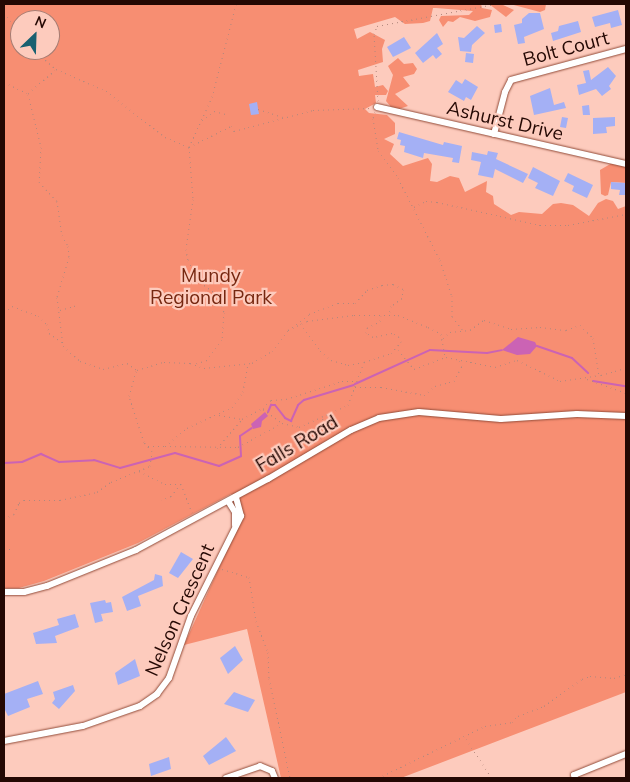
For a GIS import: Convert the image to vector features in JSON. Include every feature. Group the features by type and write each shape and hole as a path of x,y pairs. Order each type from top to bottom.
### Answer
{"street":[{"name":"Bolt Court","path":"494,134 511,80 626,49"},
{"name":"Ashurst Drive","path":"377,108 626,164"},
{"name":"Falls Road","path":"4,592 29,591 55,583 136,550 236,497 369,422 409,412 504,419 577,414 626,416"},
{"name":"Nelson Crescent","path":"4,741 83,726 137,708 154,697 171,673 189,622 234,525 241,514 236,497"},
{"path":"228,501 235,512 234,525"},
{"path":"566,778 575,777 626,754"},
{"path":"226,778 260,766 266,767 275,778"}],"path":[{"path":"194,364 207,360 222,340 224,312 219,296 200,282 188,260 186,249 192,199 189,147 221,68 236,4"},
{"path":"462,329 452,317 453,300 440,260 392,168 378,151 372,118 377,108 374,34 377,26 495,4"},
{"path":"46,60 56,69 106,91 165,137 189,147 231,126 234,131 324,108 377,108"},
{"path":"28,94 56,69"},
{"path":"4,82 28,94 41,147 39,182 57,201 62,234 68,246 69,257 57,297 64,348 82,362 108,370 127,363 137,370"},
{"path":"258,109 284,117"},
{"path":"201,121 211,112 226,114"},
{"path":"414,208 432,202 504,215 533,224 560,225 626,214"},
{"path":"137,370 164,362 194,364 204,368 248,364 272,351 288,330 310,314 338,303 355,303 371,287 393,284 403,290 402,298 391,306 389,315"},
{"path":"59,310 78,305"},
{"path":"4,312 12,306 38,316 47,324 49,333 63,342"},
{"path":"288,330 300,324 354,315 398,315 428,327 443,338 445,357"},
{"path":"300,324 320,352 331,360 348,365 364,362 397,348 401,342 398,336 385,333 373,336 366,333 367,328 380,321 381,316"},
{"path":"443,338 462,329 475,328 484,320 511,329 540,327 566,330 580,325 593,338 599,376"},
{"path":"397,348 407,364 414,369 445,357 495,368 517,360 560,381 599,376 626,368"},
{"path":"354,388 381,387 408,394 428,394 435,386 456,378 462,366 459,360"},
{"path":"263,408 282,423 298,427 348,405 364,362"},
{"path":"219,415 240,399 248,364"},
{"path":"4,519 14,514 19,503 24,500 60,500 97,492 111,482 138,471 151,463 152,451 144,442 130,396 137,370"},
{"path":"586,378 596,385 626,393"},
{"path":"216,449 242,419 263,408 271,400 286,399 342,381 356,381"},
{"path":"165,446 187,428 207,417 219,415 242,419"},
{"path":"323,416 320,436 326,445"},
{"path":"148,446 216,449 238,447 282,423"},
{"path":"138,471 160,482 181,484"},
{"path":"162,500 171,496 181,484"},
{"path":"181,484 195,518"},
{"path":"4,549 14,550"},
{"path":"215,566 249,577 256,621 268,652 270,678 290,778"},
{"path":"378,778 466,738 485,726 512,722 518,716 544,706 582,679 590,676 614,678 626,674"},
{"path":"466,738 492,778"}],"green space":[{"name":"Mundy Regional Park","path":"4,4 481,4 482,8 492,10 490,17 475,21 460,17 453,22 448,21 443,27 439,20 441,16 469,15 473,11 433,8 430,21 423,23 405,24 395,17 354,29 357,39 370,32 385,40 382,49 383,62 358,70 359,76 373,74 375,87 383,85 388,91 386,95 375,95 376,103 365,109 369,113 387,115 395,123 395,134 384,139 394,144 390,154 403,166 428,158 432,164 430,181 437,182 450,176 459,178 465,192 487,181 486,192 493,196 494,204 511,215 519,212 542,214 553,204 561,203 573,205 589,216 598,203 606,199 613,201 618,209 626,206 626,692 401,778 281,778 247,629 184,645 243,515 239,497 231,494 138,543 44,581 19,588 4,588"},
{"path":"489,4 501,4 514,10 506,17"},
{"path":"510,4 546,4 545,10 540,12"},
{"path":"398,58 404,64 413,63 417,69 414,74 403,77 410,86 395,94 408,106 399,109 391,107 386,101 393,75 388,66"},
{"path":"612,163 626,165 626,183 611,182 608,195 605,196 601,194 600,170"}],"shaded area":[{"path":"518,337 535,342 537,346 530,354 517,355 502,350"},
{"path":"265,412 268,416 262,421 261,427 253,429 251,424"}],"building":[{"path":"618,10 622,25 611,28 610,23 595,27 592,17"},
{"path":"529,13 540,13 544,29 524,37 525,43 518,44 514,25 522,23 522,19"},
{"path":"578,21 581,32 553,41 551,33 558,31 559,26"},
{"path":"501,24 502,32 495,33 494,25"},
{"path":"477,26 485,33 472,45 471,52 460,51 458,37 464,38"},
{"path":"437,33 443,44 437,48 442,54 436,59 433,55 423,63 415,53"},
{"path":"404,37 411,48 393,57 387,47"},
{"path":"466,53 474,54 473,63 465,62"},
{"path":"608,67 616,76 609,86 611,89 602,96 596,89 579,95 577,85 586,83 583,71 589,70 591,80"},
{"path":"465,79 478,87 471,100 466,97 464,101 448,92 456,80 462,84"},
{"path":"550,88 554,105 564,102 566,108 534,115 530,96"},
{"path":"257,102 259,114 251,115 249,104"},
{"path":"589,105 590,115 583,115 582,106"},
{"path":"562,117 568,118 566,128 560,127"},
{"path":"615,117 615,126 606,127 607,133 593,134 593,118"},
{"path":"399,132 443,145 444,142 462,146 459,163 452,162 453,158 424,153 423,158 404,152 405,146 400,145 401,140 397,139"},
{"path":"488,151 498,153 496,159 528,174 523,183 495,169 493,178 478,175 481,162 471,160 472,152 487,155"},
{"path":"533,167 560,181 553,196 535,188 538,183 528,178"},
{"path":"568,173 593,185 587,198 572,191 574,186 564,181"},
{"path":"611,182 626,183 626,195 619,195 620,190 611,189"},
{"path":"181,552 193,559 178,578 169,573"},
{"path":"155,574 162,576 163,586 138,596 141,606 127,611 122,597 154,580"},
{"path":"105,600 106,603 111,602 113,612 101,614 103,621 95,623 90,603"},
{"path":"75,614 79,627 55,636 57,643 36,644 33,633 59,625 57,619"},
{"path":"235,646 243,660 228,674 220,658"},
{"path":"135,659 140,676 118,685 115,673"},
{"path":"38,681 43,694 27,699 30,707 8,716 4,708 4,694"},
{"path":"73,685 75,691 59,709 52,703 55,699 53,692"},
{"path":"234,692 255,700 248,712 224,704"},
{"path":"226,737 236,751 209,765 203,756"},
{"path":"169,757 171,769 151,776 149,764"}],"waterway":[{"path":"537,346 572,358 588,373"},
{"path":"355,384 430,350 487,353 502,350"},
{"path":"593,381 626,386"},
{"path":"268,412 271,405 275,405 285,418 291,421 298,405 304,400 354,385"},
{"path":"4,463 22,462 41,454 59,462 94,460 120,468 175,453 219,466 241,456 240,436 252,428"}]}
